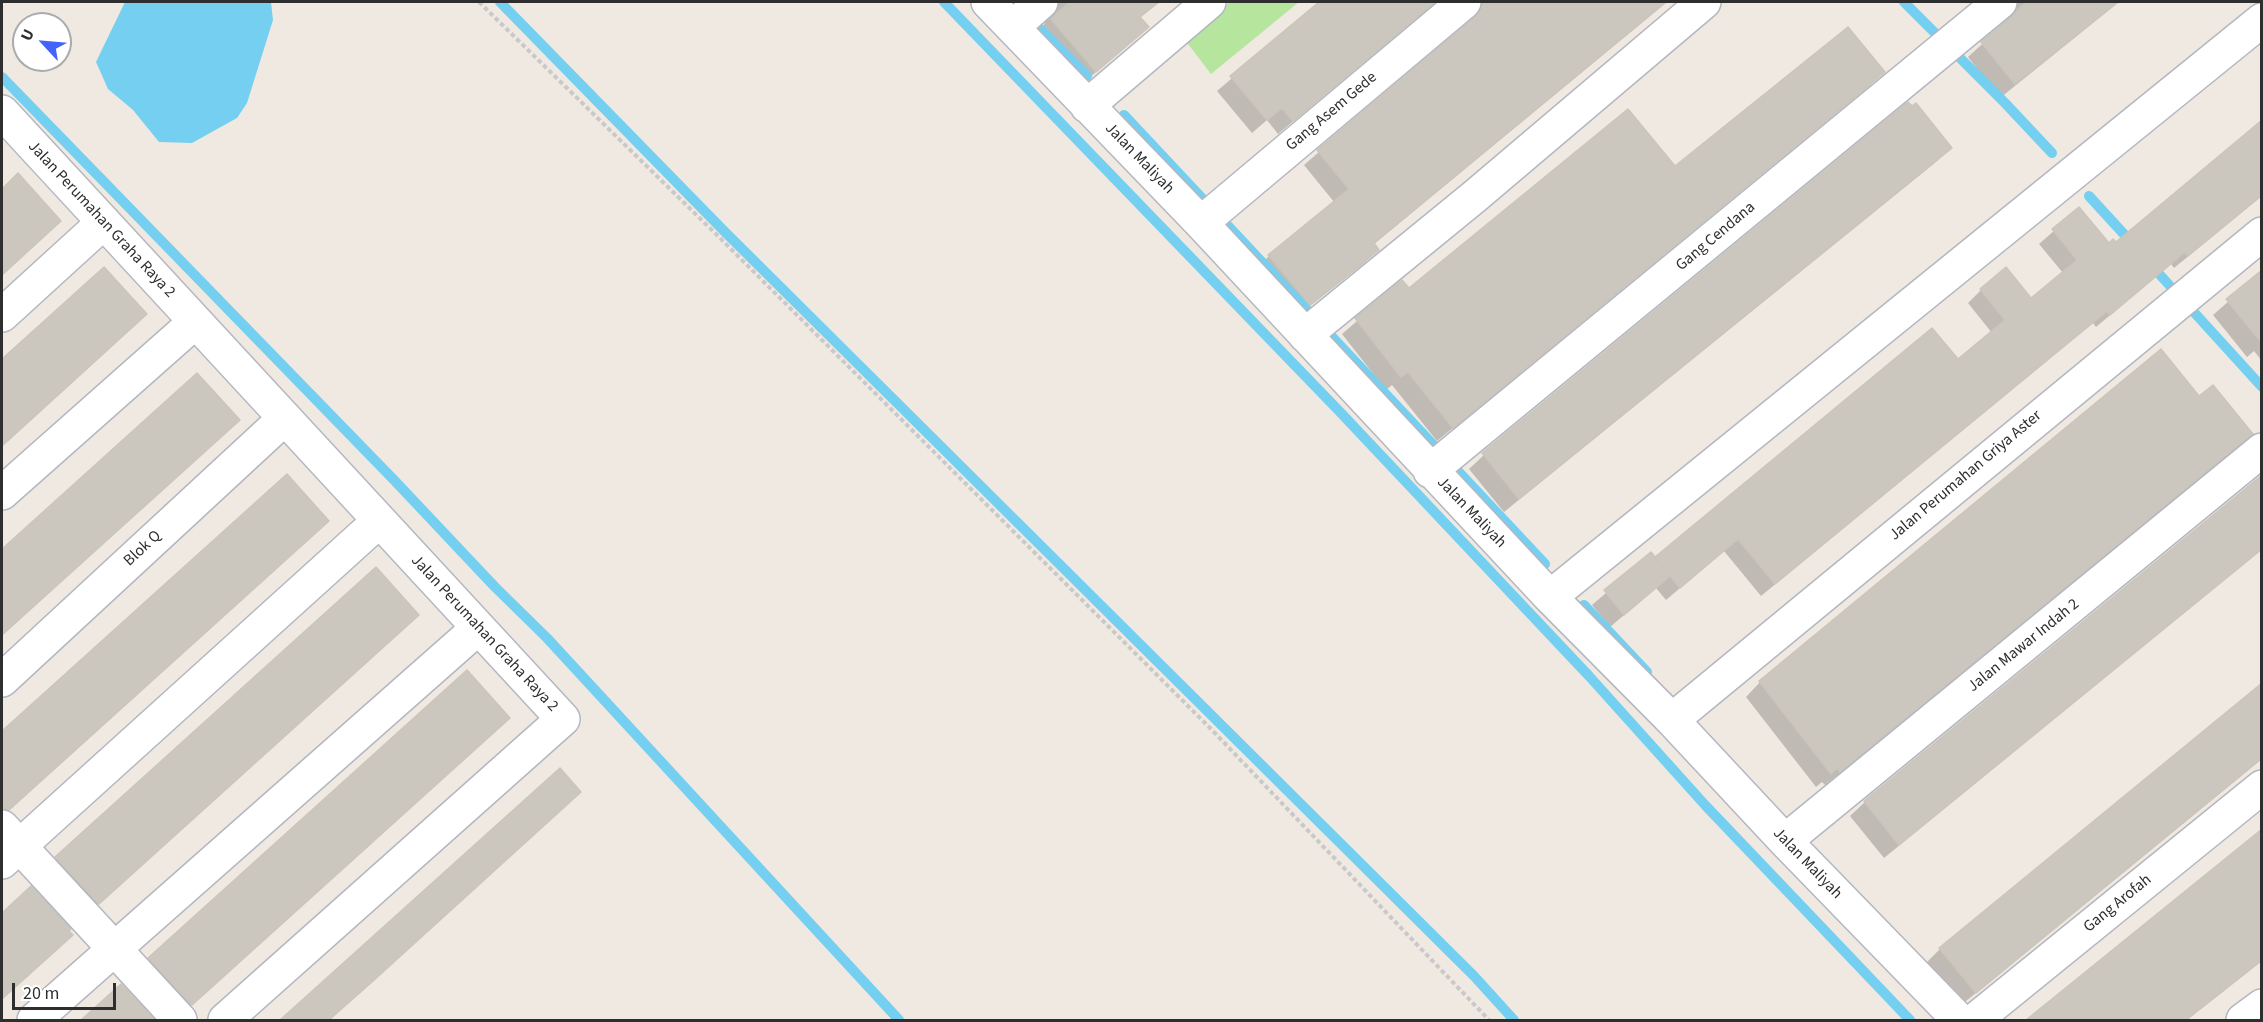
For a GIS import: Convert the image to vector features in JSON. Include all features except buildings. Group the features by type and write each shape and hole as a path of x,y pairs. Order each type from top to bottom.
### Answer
{"street":[{"name":"Jalan Maliyah","path":"988,2 1028,14 1098,96 1316,326 1440,463 1550,597 1682,711 1797,831 1967,1018"},
{"path":"1098,96 1209,2"},
{"name":"Gang Asem Gede","path":"1204,206 1430,2"},
{"name":"Gang Asem Gede","path":"1204,206 1464,2"},
{"path":"1316,326 1474,197 1704,2"},
{"name":"Gang Cendana","path":"1440,463 2000,2"},
{"path":"1550,597 2262,20"},
{"name":"Jalan Perumahan Graha Raya 2","path":"3,118 104,222 563,719 225,1020"},
{"path":"2,315 104,222"},
{"name":"Jalan Perumahan Griya Aster","path":"1682,711 2262,234"},
{"path":"2,493 195,322"},
{"name":"Blok Q","path":"2,680 285,418"},
{"name":"Jalan Mawar Indah 2","path":"1797,831 2262,450"},
{"path":"180,1020 115,949 8,845 379,521"},
{"path":"34,1020 478,628"},
{"name":"Gang Arofah","path":"1967,1018 2262,787"},
{"path":"2243,1020 2262,1006"}],"path":[{"path":"479,2 709,227 1211,729 1489,1020"}],"green space":[{"path":"1230,2 1299,2 1211,74 1185,40"}],"water":[{"path":"125,2 271,2 273,20 247,103 237,118 192,143 159,142 133,110 108,89 96,62"}],"waterway":[{"path":"500,2 725,232 1474,976 1514,1020"},
{"path":"944,2 1341,413 1589,676 1705,805 1910,1020"},
{"path":"1013,2 1087,76"},
{"path":"1904,2 2052,153"},
{"path":"2,77 547,638 899,1020"},
{"path":"1124,115 1545,564"},
{"path":"2089,196 2133,244"},
{"path":"2151,265 2262,387"},
{"path":"1584,605 1647,672"}]}
